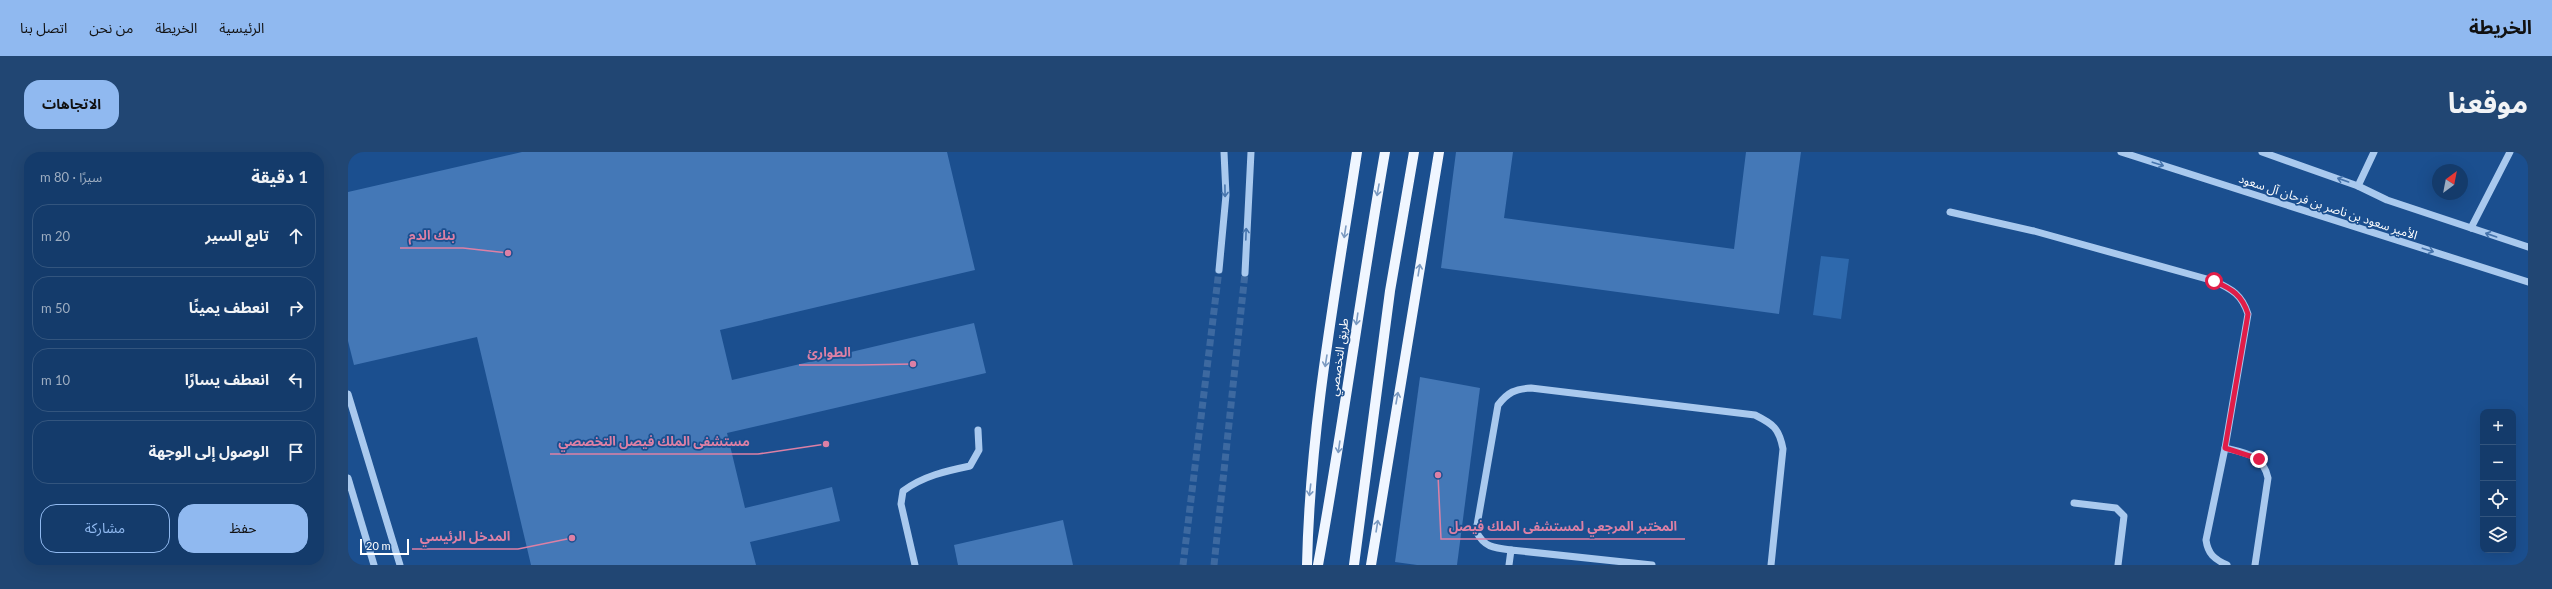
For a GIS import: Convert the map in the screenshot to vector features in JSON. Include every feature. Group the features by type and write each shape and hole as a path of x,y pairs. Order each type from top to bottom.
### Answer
{"main road":[{"path":"1308,565 1308,501 1322,386 1357,152"},
{"name":"طريق التخصصي","path":"1318,565 1385,152"},
{"path":"1354,565 1390,291 1414,152"},
{"path":"1370,565 1439,152"}],"street":[{"path":"1219,270 1226,196 1224,152"},
{"path":"1245,272 1251,152"},
{"name":"الأمير سعود بن ناصر بن فرحان آل سعود","path":"2121,152 2528,282"},
{"name":"الأمير سعود بن ناصر بن فرحان آل سعود","path":"2262,152 2358,186 2386,200 2528,247"},
{"path":"2358,186 2374,152"},
{"path":"2471,228 2510,152"},
{"path":"1950,212 2049,235 2214,281 2234,290 2244,301 2248,314 2225,448 2206,540 2208,550 2214,558 2227,565"},
{"path":"1652,565 1491,548 1482,542 1476,531 1498,405 1506,395 1516,389 1531,388 1755,415 1770,422 1780,434 1782,449 1771,565"},
{"path":"348,394 400,565"},
{"path":"915,565 901,504 903,491 915,482 942,472 970,466 979,450 978,430"},
{"path":"2225,448 2259,459 2266,467 2268,478 2255,565"},
{"path":"348,478 374,565"},
{"path":"2074,503 2116,508 2124,516 2118,565"},
{"path":"1509,565 1511,550"}],"shaded area":[{"path":"1821,256 1849,259 1841,319 1813,315"}],"building":[{"path":"522,152 947,152 975,270 720,330 732,380 974,323 986,373 727,433 745,508 832,487 840,521 750,542 756,565 531,565 477,337 354,365 348,341 348,192"},
{"path":"1456,152 1513,152 1504,218 1734,249 1746,152 1801,152 1779,314 1441,268"},
{"path":"1420,377 1480,388 1457,565 1417,565 1395,562"},
{"path":"1063,520 1073,565 958,565 954,545"}],"tunnel":[{"path":"1183,565 1219,270"},
{"path":"1214,565 1245,273"}],"place":[{"name":"بنك الدم","path":"508,253"},
{"name":"الطوارئ","path":"913,364"},
{"name":"مستشفى الملك فيصل التخصصي","path":"826,444"},
{"name":"المختبر المرجعي لمستشفى الملك فيصل","path":"1438,475"},
{"name":"المدخل الرئيسي","path":"572,538"}],"route":[{"path":"2214,281 2234,290 2244,301 2248,314 2225,448 2247,453 2259,459"}]}
